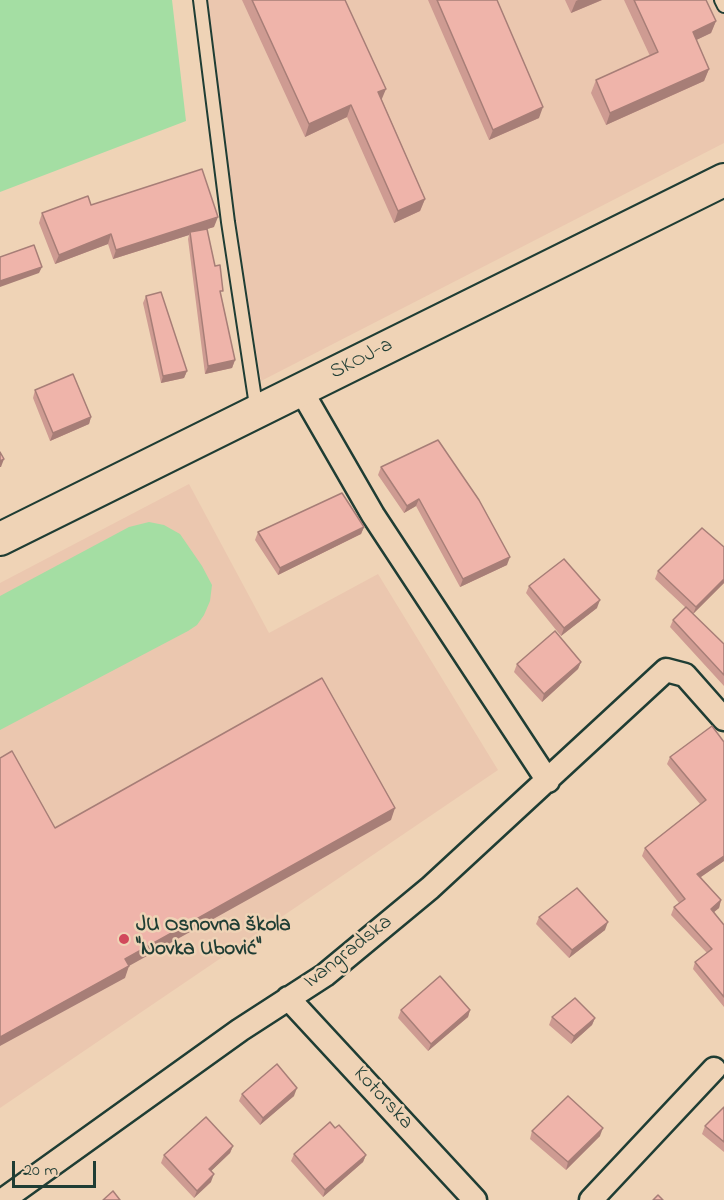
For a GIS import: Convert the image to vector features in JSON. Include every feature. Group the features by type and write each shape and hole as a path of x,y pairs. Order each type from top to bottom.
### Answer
{"main road":[{"name":"SKOJ-a","path":"0,539 724,180"}],"street":[{"path":"301,390 373,515 548,781"},
{"name":"Ivangradska","path":"3,1200 240,1030 326,975 430,888 666,670 685,675 724,719"},
{"name":"Kotorska","path":"288,998 475,1200"},
{"path":"591,1200 714,1069"}],"lane":[{"path":"200,0 228,222 257,412"},
{"path":"721,0 724,6"}],"shaded area":[{"path":"197,0 724,0 724,143 261,381"},
{"name":"JU Osnovna škola \"Novka Ubović\"","path":"189,484 269,633 378,574 498,770 0,1108 0,583"}],"green space":[{"path":"0,0 172,0 186,121 0,192"},
{"path":"149,522 164,525 180,534 212,585 210,601 197,625 0,730 0,596 129,527"}],"building":[{"path":"252,0 345,0 386,89 378,92 425,199 398,211 351,105 309,124"},
{"path":"437,0 497,0 543,107 493,130"},
{"path":"634,0 706,0 716,21 693,32 709,69 610,113 596,80 658,52"},
{"path":"202,169 218,217 116,250 111,234 59,255 42,213 88,196 91,205"},
{"path":"207,229 215,266 220,265 223,291 220,291 235,360 208,366 190,232"},
{"path":"34,245 42,267 0,281 0,257"},
{"path":"161,292 187,371 163,376 146,296"},
{"path":"73,374 91,417 53,433 35,390"},
{"path":"438,440 479,500 510,557 463,579 419,499 407,506 381,467"},
{"path":"342,493 364,527 280,568 258,532"},
{"path":"702,528 724,547 724,579 696,607 658,571"},
{"path":"564,559 600,600 564,628 529,586"},
{"path":"686,607 724,644 724,675 673,620"},
{"path":"555,631 581,662 544,694 517,664"},
{"path":"322,678 395,808 125,959 129,966 0,1037 0,758 12,751 55,828"},
{"path":"712,726 724,742 724,856 697,874 721,900 711,909 724,925 724,997 695,962 712,949 674,907 685,899 645,848 706,800 670,757"},
{"path":"577,888 608,922 572,950 539,917"},
{"path":"440,976 470,1010 431,1044 401,1010"},
{"path":"575,998 595,1018 574,1036 552,1017"},
{"path":"277,1064 297,1088 263,1118 242,1094"},
{"path":"568,1096 603,1128 568,1162 532,1131"},
{"path":"724,1107 724,1142 705,1126"},
{"path":"206,1117 233,1146 209,1169 214,1174 197,1191 164,1155"},
{"path":"330,1122 335,1128 339,1125 366,1155 325,1190 294,1154"},
{"path":"113,1191 120,1200 103,1200"},
{"path":"658,1195 663,1200 653,1200"}],"place":[{"name":"JU Osnovna škola \"Novka Ubović\"","path":"124,939"}]}
